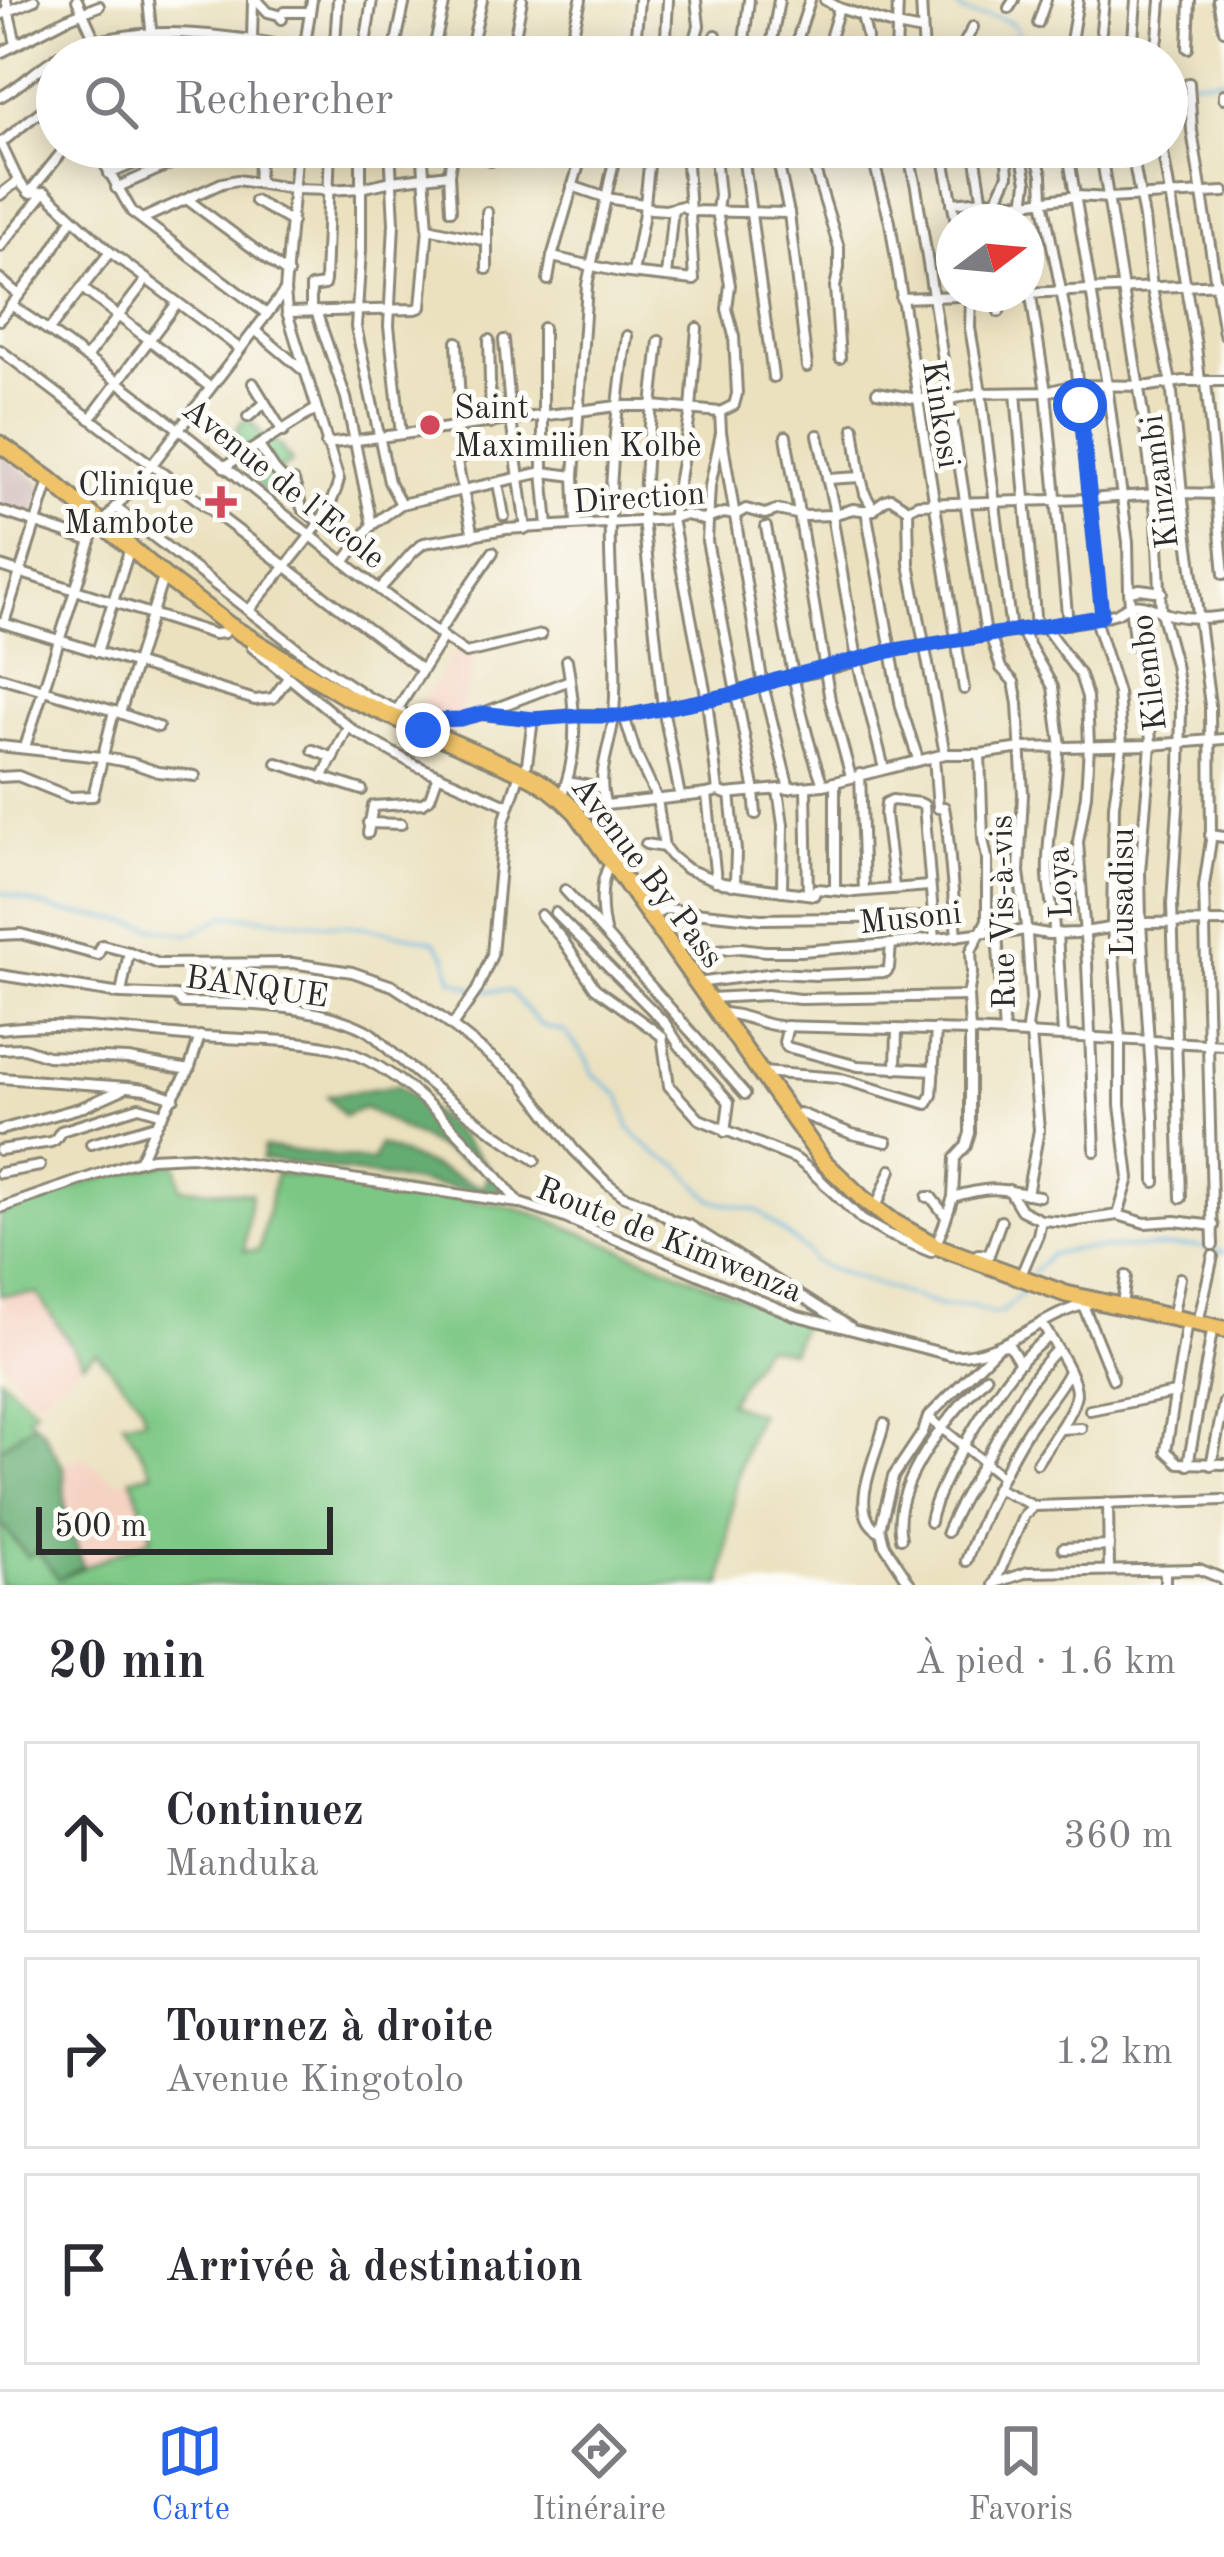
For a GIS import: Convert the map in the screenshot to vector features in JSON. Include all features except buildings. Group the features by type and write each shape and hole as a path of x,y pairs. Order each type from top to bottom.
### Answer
{"highway":[{"name":"Avenue By Pass","path":"0,445 236,630 345,697 524,768 564,789 791,1118 832,1171 876,1209 936,1246 1054,1290 1206,1324"},
{"path":"1050,1318 1063,1308 1054,1290"}],"street":[{"path":"16,44 5,8 34,0"},
{"path":"77,0 92,36"},
{"path":"148,0 151,34"},
{"path":"255,0 268,12 283,16 310,13"},
{"path":"252,36 255,0"},
{"path":"306,36 312,0"},
{"path":"335,36 338,0"},
{"path":"366,36 372,0"},
{"path":"397,36 405,0"},
{"path":"437,36 445,0"},
{"path":"474,36 482,0"},
{"path":"515,36 522,0"},
{"path":"572,36 581,0"},
{"path":"636,36 639,0"},
{"path":"666,36 668,0"},
{"path":"696,0 696,36"},
{"path":"745,36 749,0"},
{"path":"773,36 779,0"},
{"path":"799,36 810,0"},
{"path":"826,0 839,8 922,31"},
{"path":"896,36 898,0"},
{"path":"921,0 923,36"},
{"path":"1038,23 1046,0"},
{"path":"1072,36 1078,0"},
{"path":"1101,31 1104,0"},
{"path":"1133,36 1136,0"},
{"path":"1158,36 1161,0"},
{"path":"1188,48 1190,0"},
{"path":"1217,0 1224,31"},
{"path":"0,53 99,6"},
{"path":"831,35 839,8"},
{"path":"861,14 867,36"},
{"path":"969,36 974,27"},
{"path":"137,36 185,36"},
{"path":"0,97 36,72"},
{"path":"1190,83 1192,131 1220,284 1224,334"},
{"path":"29,193 0,143 36,115"},
{"path":"29,193 49,168"},
{"path":"107,168 132,212 267,314"},
{"path":"110,174 124,168"},
{"path":"116,188 161,168"},
{"path":"258,182 259,168"},
{"path":"0,566 214,634 224,633 236,630 253,613 283,566 320,523 339,480 287,313 296,168"},
{"path":"330,168 325,281 310,287 346,398 372,525"},
{"path":"361,168 356,310 361,355 389,482 400,504"},
{"path":"391,168 394,223 389,310 401,434"},
{"path":"287,313 416,309 422,305 428,228 423,168"},
{"path":"450,168 451,210"},
{"path":"548,280 578,168"},
{"path":"576,524 574,476 587,286 613,168"},
{"path":"633,273 648,168"},
{"path":"552,257 692,280 688,168"},
{"path":"326,444 580,409 652,406 720,412 734,405 734,336 727,309 730,285 717,211 716,168"},
{"path":"745,168 773,377"},
{"path":"779,168 807,367"},
{"path":"814,168 839,248 835,287 840,358"},
{"name":"Kinkosi","path":"876,168 890,222 964,689"},
{"name":"Rue Vis-à-vis","path":"911,168 988,635 1000,668 1016,688 1023,794 1019,872 1039,1130 1028,1194"},
{"path":"946,168 952,203 1224,192"},
{"path":"978,168 984,204"},
{"path":"996,201 1008,168"},
{"path":"1024,168 1024,203"},
{"name":"Kilembo","path":"1040,168 1072,344 1098,617 1118,693 1122,746 1113,833 1112,926 1120,1105 1129,1178 1118,1215"},
{"path":"1071,168 1107,385 1128,542 1129,591 1162,592"},
{"name":"Kilembo","path":"1103,168 1140,385 1161,611 1180,696 1173,923 1181,1198"},
{"name":"Kinzambi","path":"1135,168 1171,382 1212,738 1205,922 1214,1226 1206,1324"},
{"path":"1165,168 1220,495 1224,574"},
{"path":"142,219 237,180 329,190 449,174"},
{"path":"0,195 18,181"},
{"path":"572,186 659,211 682,206 691,211 789,213"},
{"path":"29,193 45,192 110,252 240,349"},
{"path":"0,248 45,192"},
{"path":"188,200 288,274"},
{"path":"255,200 292,222"},
{"path":"666,276 673,208"},
{"path":"487,212 487,269"},
{"path":"0,320 72,219"},
{"path":"428,228 487,241"},
{"path":"49,330 110,252"},
{"path":"0,279 18,294"},
{"path":"86,358 146,280"},
{"path":"1044,292 1220,284"},
{"path":"82,288 210,387"},
{"path":"25,747 100,522 151,466 285,291"},
{"path":"901,298 936,295"},
{"path":"90,419 177,303"},
{"name":"Avenue de l'Ecole","path":"11,305 150,404 224,467 468,653 541,635"},
{"path":"970,312 1015,630 1053,687 1059,747 1048,877 1063,1035"},
{"path":"1030,312 1046,392 1068,624"},
{"path":"543,328 543,472 548,526"},
{"path":"697,328 691,410 672,519 707,700 718,791"},
{"path":"255,330 305,372"},
{"path":"626,337 610,521 619,716 602,763 601,788 608,806 718,791 730,794 823,785 945,754 1224,739"},
{"path":"489,340 490,424"},
{"path":"504,340 526,529"},
{"path":"659,340 644,519 663,708 680,796"},
{"path":"457,342 461,459 457,460 473,536"},
{"path":"0,350 422,670"},
{"path":"877,392 916,399 950,398 1046,392 1075,385 1224,381"},
{"path":"253,383 283,432"},
{"name":"Loya","path":"1016,393 1041,627 1083,682 1089,746 1078,842 1094,1151"},
{"path":"248,417 265,403"},
{"path":"224,467 316,409"},
{"path":"720,412 783,789 782,890"},
{"path":"854,428 890,651 918,758"},
{"path":"722,432 713,466 707,542 755,814"},
{"path":"818,435 857,659 884,769"},
{"path":"786,436 835,724 855,776 864,891"},
{"path":"259,446 289,485 294,481 302,508 320,523"},
{"path":"345,561 372,525 400,504 543,472 574,476"},
{"path":"827,479 861,477"},
{"path":"49,479 2,622 262,701 273,698 288,677"},
{"path":"498,484 504,516"},
{"path":"945,754 909,564 908,509 912,505 1220,495"},
{"name":"Direction","path":"380,589 418,546 506,529 685,515 708,519 735,515 746,508 765,514 777,510 800,516 833,514 870,510 891,499 908,509"},
{"path":"116,508 352,687 424,727 430,720 482,713 571,680"},
{"path":"0,511 91,541"},
{"path":"766,527 793,676 823,785"},
{"path":"98,652 112,602 133,550 146,532"},
{"path":"397,710 493,552"},
{"path":"0,777 18,776 70,797 93,796 101,757 164,576"},
{"name":"Lusadisu","path":"1129,591 1134,639 1145,671 1151,745 1141,923 1155,1182"},
{"path":"482,713 533,719 619,716 734,694 890,651 1068,624 1141,603 1199,620 1224,616"},
{"path":"236,630 348,727 508,806"},
{"path":"567,660 576,716 574,753 564,789 601,788"},
{"path":"0,677 158,727"},
{"path":"619,716 657,799 664,847 688,869 733,885 814,895 816,889 929,886"},
{"path":"451,1027 477,990 491,955 503,828 524,768 533,719"},
{"path":"322,778 348,727"},
{"path":"0,746 101,757 195,776"},
{"path":"313,750 334,758"},
{"path":"541,915 595,988 662,1036 667,1081 688,1109 710,1126 796,1159 851,1212 928,1252 936,1246 953,1197 956,1154 966,1146 970,1133 971,950 987,920 988,905 980,754"},
{"path":"934,757 957,936"},
{"path":"277,764 362,790"},
{"path":"401,824 368,828 373,806 418,805 427,800 438,775"},
{"path":"835,782 835,890"},
{"path":"806,787 808,894"},
{"path":"707,794 716,880"},
{"path":"730,794 736,851 733,885"},
{"path":"894,887 886,803 920,802 924,805 935,939"},
{"path":"1113,833 1143,826"},
{"path":"1210,835 1224,837"},
{"path":"646,844 664,847"},
{"path":"607,935 604,873 611,862"},
{"path":"565,890 745,1094"},
{"path":"651,917 666,909 761,920 932,917"},
{"path":"555,913 665,1023 729,1102 725,1132"},
{"name":"Musoni","path":"674,950 685,945 707,951 765,951 1025,929 1084,933 1141,923 1224,922"},
{"path":"997,933 1004,1034"},
{"path":"0,935 21,934 98,955 101,945 159,964 292,963 352,972 394,987 521,1080 580,1158 624,1196 688,1224 858,1332"},
{"path":"706,990 776,973 886,971 890,944"},
{"path":"121,994 129,952"},
{"name":"BANQUE","path":"0,975 121,994 176,996 182,1003 314,1013 357,1026 493,1133 535,1160"},
{"path":"706,990 799,999 968,996"},
{"path":"719,1013 788,1026 970,1030 1224,1045"},
{"path":"788,1026 787,1047 858,1066 934,1070"},
{"path":"0,1029 109,1027 334,1047 389,1072 431,1107 519,1203"},
{"path":"760,1072 832,1077 929,1103 937,1029"},
{"path":"896,1069 897,1030"},
{"path":"140,1160 189,1070 200,1036"},
{"path":"0,1048 25,1048 47,1057 128,1059 189,1070"},
{"path":"701,1072 713,1059"},
{"path":"0,1078 146,1089 174,1098"},
{"path":"0,1130 83,1107 128,1087"},
{"path":"0,1150 53,1141 61,1131 139,1107 163,1114"},
{"path":"791,1118 799,1113 887,1142"},
{"path":"91,1144 156,1125"},
{"name":"Route de Kimwenza","path":"0,1208 140,1160 196,1156 519,1203 794,1315 948,1355 965,1356 999,1346 1050,1318 1102,1303"},
{"path":"0,1173 40,1166"},
{"path":"876,1209 891,1170"},
{"path":"953,1197 979,1189 1040,1196"},
{"path":"1008,1189 1021,1210 1041,1220 1070,1222 1118,1215 1145,1223 1214,1226"},
{"path":"927,1198 938,1204 944,1216"},
{"path":"1020,1277 1041,1220"},
{"path":"968,1257 972,1252 989,1256 1001,1221"},
{"path":"1122,1307 1126,1276"},
{"path":"1180,1278 1206,1324 1188,1465"},
{"path":"1083,1305 1113,1379"},
{"path":"1036,1463 1070,1411 1076,1393 1049,1336 1050,1318"},
{"path":"1206,1324 1175,1394 1166,1451 1175,1461 1188,1465 1224,1464"},
{"path":"930,1522 938,1492 965,1444 1019,1363 1049,1336"},
{"path":"911,1585 881,1532 893,1477 928,1417 999,1346 1009,1345 1019,1363"},
{"path":"947,1532 963,1494 1028,1383 1057,1349"},
{"path":"966,1561 1001,1476 1069,1371"},
{"path":"901,1538 898,1523 904,1496 942,1429 986,1377"},
{"path":"1090,1410 1175,1394"},
{"path":"1211,1465 1224,1402"},
{"path":"928,1417 1001,1476"},
{"path":"881,1532 869,1523 865,1494 884,1424"},
{"path":"1058,1429 1082,1429"},
{"path":"996,1488 1034,1506 1223,1501"},
{"path":"1108,1503 1109,1570"},
{"path":"994,1584 1024,1515 1034,1506"},
{"path":"1063,1548 1109,1546"},
{"path":"994,1584 1028,1572 1109,1570 1206,1571 1224,1582"},
{"path":"1165,1570 1165,1585"}],"shaded area":[{"path":"0,452 40,483 34,518 0,507"},
{"path":"456,650 475,658 460,719 416,713"},
{"path":"37,1294 83,1363 37,1402 0,1356 0,1295"},
{"path":"83,1457 115,1482 131,1478 153,1538 83,1566 65,1507 63,1465"}],"green space":[{"path":"250,419 292,462 280,470 284,483 270,498 230,447 241,422"},
{"path":"397,1085 473,1150 499,1181 508,1196 262,1159 264,1147 373,1161 379,1144 483,1188 489,1170 364,1108 344,1116 327,1096"},
{"path":"176,1163 181,1188 251,1193 244,1251 259,1250 276,1173 502,1205 535,1214 803,1323 791,1351 764,1346 728,1403 759,1414 738,1476 722,1585 0,1585 0,1522 27,1557 37,1550 59,1578 152,1538 131,1478 153,1473 123,1421 145,1419 140,1402 96,1352 83,1363 37,1294 0,1295 0,1214 109,1176"},
{"path":"0,1377 36,1410 28,1416 34,1423 0,1448"},
{"path":"34,1423 64,1469 65,1507 83,1566 59,1579 37,1551 28,1557 0,1522 0,1448"}],"waterway":[{"path":"952,0 967,14 1014,24 1019,36"},
{"path":"1188,81 1224,78"},
{"path":"0,892 61,912 188,935 227,915 365,927 434,941 446,956 452,979 475,989"},
{"path":"481,990 510,991 540,1025 565,1032 592,1073 621,1097 629,1128 657,1155 679,1165 712,1200 759,1211 813,1261 941,1306 972,1306 993,1314 1004,1311 1026,1289"},
{"path":"1032,1274 1051,1254 1076,1249 1195,1246 1224,1252"}],"place":[{"name":"Saint Maximilien Kolbè","path":"430,425"},
{"name":"Clinique Mambote","path":"221,502"}],"route":[{"path":"423,730 430,720 482,713 533,719 625,716 734,694 890,651 1100,617 1080,405"}]}
